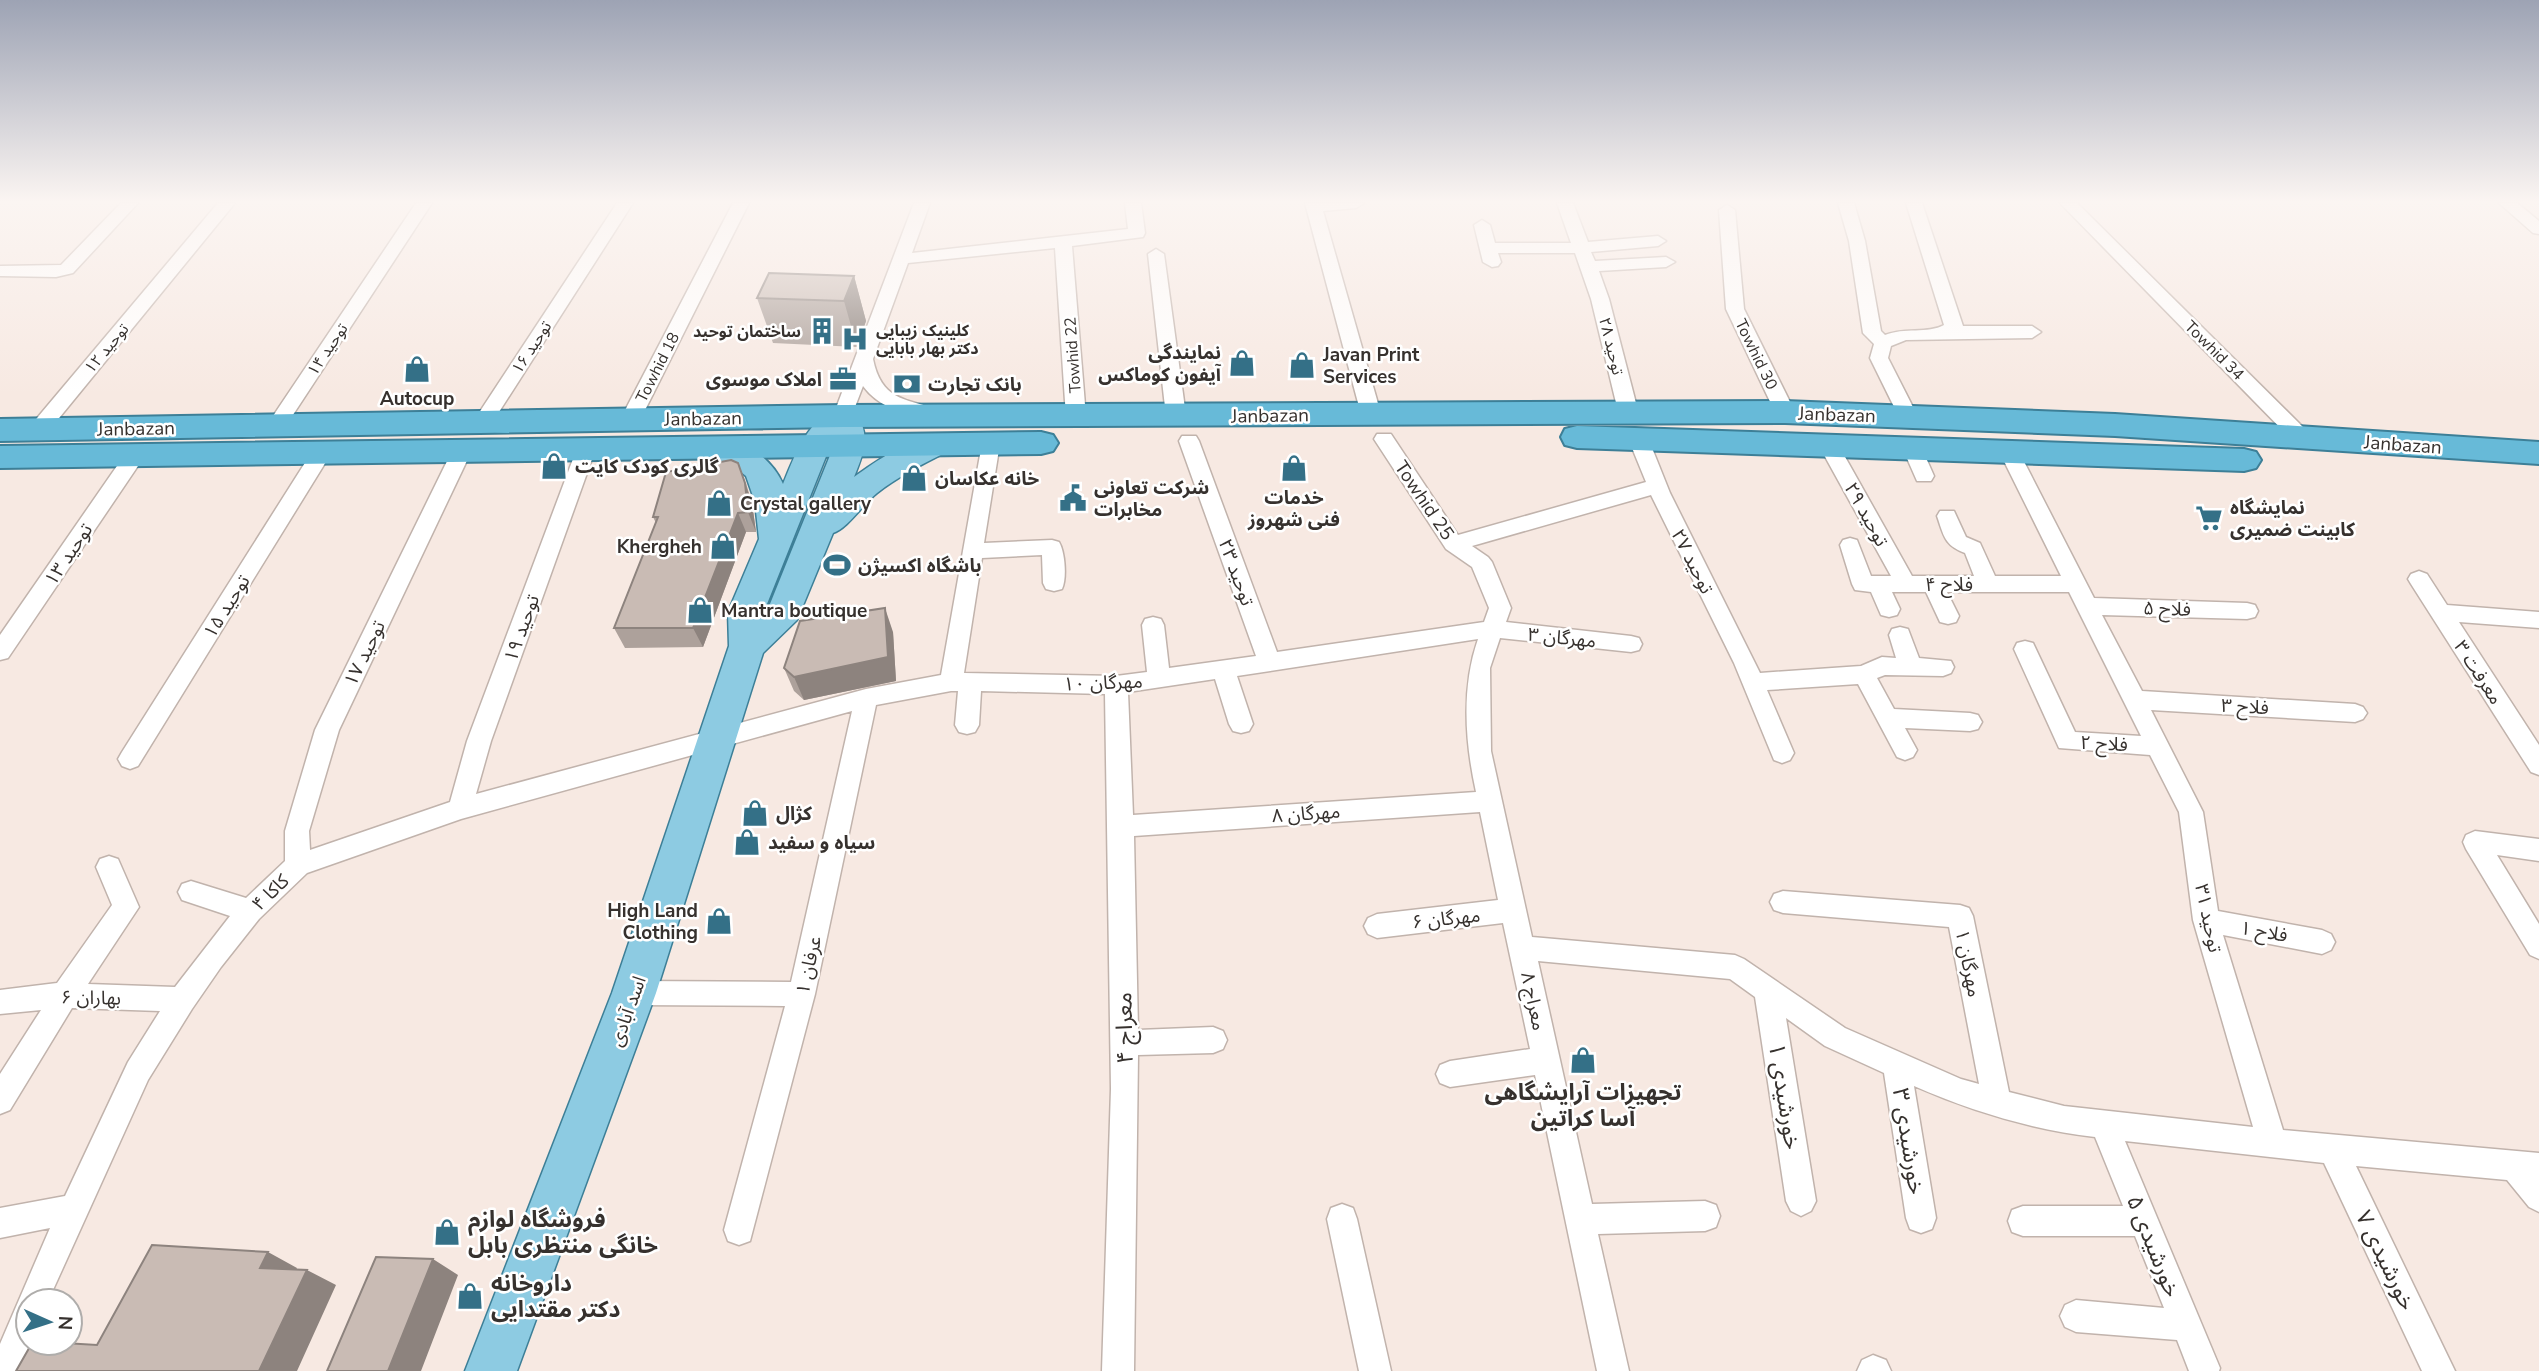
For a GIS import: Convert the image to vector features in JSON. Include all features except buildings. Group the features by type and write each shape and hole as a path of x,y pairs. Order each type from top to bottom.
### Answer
{"highway":[{"name":"Janbazan","path":"939,430 990,443 1183,428 1633,424 1785,412 1915,447 2115,425 2539,453"},
{"name":"Janbazan","path":"0,430 630,420 847,430 939,430 1076,417 1183,428"},
{"name":"Janbazan","path":"1633,424 1828,444 2161,456 2539,477"},
{"name":"Janbazan","path":"0,457 815,445 847,430"}],"main road":[{"name":"اسد آبادی","path":"747,646 785,611 811,543 847,430"},
{"path":"811,543 848,498 866,482 939,430"},
{"name":"اسد آبادی","path":"491,1371 634,993 747,646 746,612 815,445"},
{"path":"714,446 744,457 761,471 771,495 775,541"}],"street":[{"path":"0,271 57,272 68,267"},
{"name":"توحید ۱۲","path":"39,429 174,267"},
{"name":"توحید ۱۴","path":"276,426 382,267"},
{"name":"توحید ۱۶","path":"483,422 584,267"},
{"name":"Towhid 18","path":"630,420 708,267"},
{"path":"847,430 864,358 898,267"},
{"name":"Towhid 22","path":"1065,267 1076,417"},
{"name":"توحید ۲۳","path":"1158,267 1183,428 1270,663"},
{"name":"Towhid 25","path":"1331,267 1378,426 1453,544 1481,562 1500,608 1492,629"},
{"name":"توحید ۲۸","path":"1588,267 1600,299 1633,424"},
{"name":"Towhid 30","path":"1732,267 1735,309 1785,412"},
{"path":"1860,267 1872,333 1883,343"},
{"path":"1935,267 1954,327 1948,332"},
{"name":"Towhid 34","path":"2132,267 2302,438"},
{"path":"1883,343 1900,335 2032,332"},
{"path":"1883,343 1880,358 1915,447"},
{"path":"864,358 870,385 887,401 939,430"},
{"name":"توحید ۲۷","path":"1633,424 1657,486 1753,682 1782,753"},
{"path":"967,724 960,682 972,551 990,443"},
{"name":"توحید ۲۹","path":"1828,444 1905,583"},
{"name":"توحید ۱۹","path":"460,809 480,741 586,448"},
{"name":"توحید ۱۷","path":"298,865 297,831 327,730 462,450"},
{"name":"توحید ۳۱","path":"2009,451 2191,812 2206,920 2272,1141"},
{"name":"توحید ۱۵","path":"130,760 321,453"},
{"name":"توحید ۱۳","path":"0,652 9,627 135,455"},
{"path":"1453,544 1657,486"},
{"path":"1947,516 1957,542 1973,548 1988,584"},
{"path":"1850,545 1863,583 1878,583 1889,609"},
{"path":"972,551 1052,548 1054,583"},
{"name":"معرفت ۳","path":"2419,579 2539,765"},
{"name":"فلاح ۴","path":"1878,583 2077,584"},
{"path":"1933,584 1948,616"},
{"name":"فلاح ۵","path":"2087,606 2247,611"},
{"path":"2440,613 2539,620"},
{"path":"1153,625 1158,679"},
{"name":"مهرگان ۱۰","path":"717,737 866,698 960,682 1116,685 1492,629"},
{"name":"مهرگان ۳","path":"1492,629 1631,644"},
{"name":"معراج ۸","path":"1492,629 1479,668 1479,751 1614,1371"},
{"path":"1900,635 1910,666"},
{"name":"فلاح ۲","path":"2025,649 2067,741 2158,746"},
{"path":"1753,682 1864,675 1882,666 1943,667"},
{"path":"1223,670 1241,724"},
{"path":"1864,675 1905,750"},
{"name":"معراج ۴","path":"1116,685 1124,1043 1118,1371"},
{"name":"عرفان ۱","path":"739,1230 802,993 866,698"},
{"name":"فلاح ۳","path":"2134,700 2355,713"},
{"path":"1887,718 1970,722"},
{"name":"کاکا ۴","path":"38,1287 138,1071 182,1000 250,911 298,865 460,809 717,737"},
{"name":"مهرگان ۸","path":"1121,826 1490,801"},
{"path":"2539,850 2474,842 2539,947"},
{"path":"0,1100 65,995 125,907 109,867"},
{"path":"191,892 250,911"},
{"name":"مهرگان ۱","path":"1783,902 1960,916 1997,1102"},
{"name":"مهرگان ۶","path":"1377,926 1514,910"},
{"name":"فلاح ۱","path":"2206,920 2322,942"},
{"path":"1522,948 1735,967 1835,1037 1959,1092 2064,1120 2272,1141 2333,1150 2527,1167 2539,1197"},
{"name":"خورشیدی ۱","path":"1768,991 1801,1201"},
{"path":"634,993 802,993"},
{"name":"بهاران ۶","path":"0,1002 65,995 182,1000"},
{"path":"1124,1043 1213,1040"},
{"path":"1450,1074 1547,1060"},
{"name":"خورشیدی ۳","path":"1897,1064 1921,1218"},
{"name":"خورشیدی ۵","path":"2104,1124 2204,1368"},
{"name":"خورشیدی ۷","path":"2333,1150 2439,1371"},
{"path":"0,1223 73,1209"},
{"path":"1581,1219 1705,1216"},
{"path":"1342,1219 1375,1371"},
{"path":"2023,1222 2144,1221"},
{"path":"2076,1316 2186,1325"},
{"path":"3,1364 14,1341"}],"place":[{"name":"ساختمان توحید","path":"822,331"},
{"name":"کلینیک زیبایی دکتر بهار بابایی","path":"855,339"},
{"name":"نمایندگی آیفون کوماکس","path":"1242,363"},
{"name":"Javan Print Services","path":"1302,365"},
{"name":"Autocup","path":"417,369"},
{"name":"املاک موسوی","path":"843,379"},
{"name":"بانک تجارت","path":"907,384"},
{"name":"گالری کودک کایت","path":"554,466"},
{"name":"خدمات فنی شهروز","path":"1294,468"},
{"name":"خانه عکاسان","path":"914,478"},
{"name":"شرکت تعاونی مخابرات","path":"1073,498"},
{"name":"Crystal gallery","path":"719,503"},
{"name":"نمایشگاه کابینت ضمیری","path":"2209,518"},
{"name":"Khergheh","path":"723,546"},
{"name":"باشگاه اکسیژن","path":"837,565"},
{"name":"Mantra boutique","path":"700,610"},
{"name":"کژال","path":"755,813"},
{"name":"سیاه و سفید","path":"747,842"},
{"name":"High Land Clothing","path":"719,921"},
{"name":"تجهیزات آرایشگاهی آسا کراتین","path":"1583,1060"},
{"name":"فروشگاه لوازم خانگی منتظری بابل","path":"447,1232"},
{"name":"داروخانه دکتر مقتدایی","path":"470,1296"}]}
